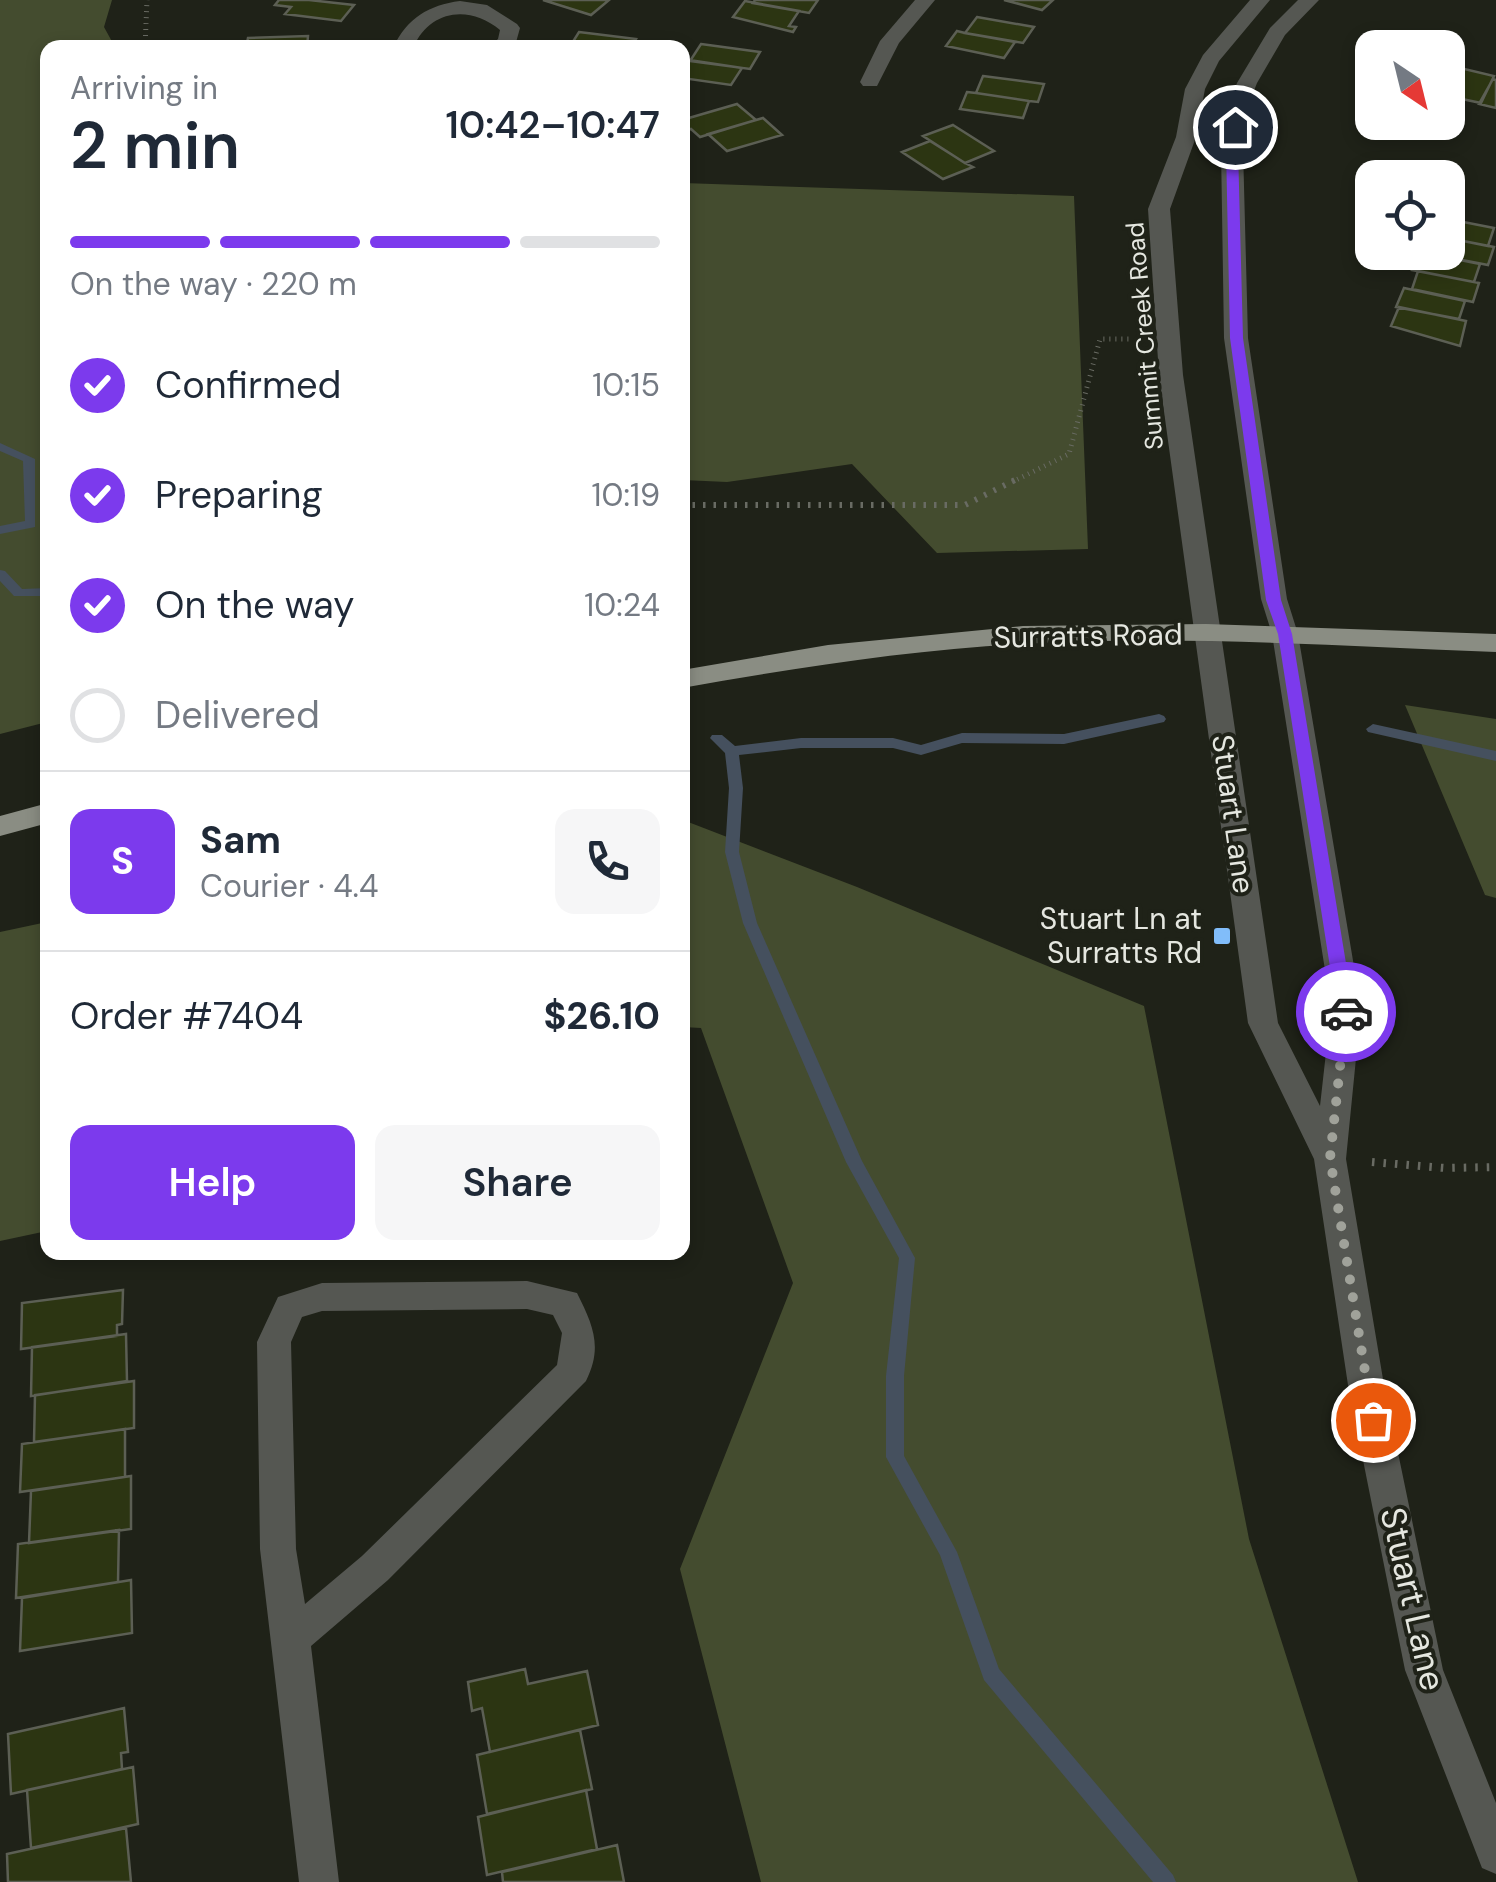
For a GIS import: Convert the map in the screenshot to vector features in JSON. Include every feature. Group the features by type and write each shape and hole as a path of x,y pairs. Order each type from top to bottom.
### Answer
{"main road":[{"name":"Surratts Road","path":"690,678 828,654 1023,635 1285,634 1496,643"},
{"path":"0,826 40,815"}],"street":[{"path":"870,82 890,41 925,0"},
{"name":"Summit Creek Road","path":"1206,633 1169,340 1160,209 1186,137 1195,89 1210,59 1260,0"},
{"path":"1285,634 1274,600 1236,338 1232,148 1238,106 1247,83 1277,32 1310,0"},
{"path":"406,40 409,32 444,4 467,1 492,12 510,28 508,40"},
{"name":"Stuart Lane","path":"1206,633 1262,1023 1330,1158"},
{"name":"Stuart Lane","path":"1285,634 1346,1008 1330,1158 1366,1385 1424,1670 1496,1854"},
{"path":"291,1639 375,1568 574,1371 579,1333 565,1303 527,1295 322,1296 290,1307 274,1342 278,1550 319,1882"}],"path":[{"path":"146,40 147,0"},
{"path":"690,505 965,505 1069,454 1100,339 1169,340"},
{"path":"1330,1158 1445,1168 1496,1167"}],"green space":[{"path":"0,0 112,0 104,27 111,40 40,40 40,724 0,734"},
{"path":"690,183 1074,196 1088,549 937,553 852,464 727,482 690,480"},
{"path":"1405,705 1496,719 1496,898 1485,895"},
{"path":"690,823 1144,1006 1249,1539 1358,1882 761,1882 680,1569 793,1283 701,1028 690,1027"},
{"path":"40,923 40,1232 0,1241 0,932"}],"building":[{"path":"279,0 354,5 341,21 285,14 291,7 275,5"},
{"path":"543,0 609,0 591,15"},
{"path":"818,0 809,13 753,3"},
{"path":"1004,0 1053,0 1042,10"},
{"path":"745,1 799,11 789,26 796,27 793,32 733,17"},
{"path":"977,17 1034,27 1023,43 965,33"},
{"path":"957,31 1015,42 1004,58 946,46"},
{"path":"579,32 636,39 635,40 574,40"},
{"path":"308,36 308,40 248,38"},
{"path":"701,44 760,52 750,69 690,61"},
{"path":"690,60 742,68 731,85 690,79"},
{"path":"1465,69 1494,76 1481,103 1465,100"},
{"path":"983,76 1044,84 1038,102 1029,101 976,93"},
{"path":"1493,79 1496,80 1496,108 1479,104"},
{"path":"967,92 1029,101 1023,118 960,109"},
{"path":"737,104 756,120 700,137 690,129 690,118"},
{"path":"763,118 782,135 727,151 708,134"},
{"path":"953,125 994,151 965,163 923,136"},
{"path":"930,141 973,167 943,179 902,152"},
{"path":"1465,222 1494,228 1488,246 1465,241"},
{"path":"1465,241 1494,247 1488,265 1465,261"},
{"path":"1465,261 1480,264 1474,282 1412,270 1465,270"},
{"path":"1418,271 1479,283 1473,302 1412,289"},
{"path":"1404,288 1465,301 1459,319 1396,307"},
{"path":"1399,307 1466,321 1460,346 1391,326"},
{"path":"123,1290 122,1324 117,1325 117,1336 21,1349 22,1303"},
{"path":"126,1334 127,1381 31,1396 32,1347"},
{"path":"134,1381 134,1428 34,1442 35,1395"},
{"path":"125,1429 125,1477 20,1492 22,1444"},
{"path":"131,1476 131,1529 29,1543 31,1491"},
{"path":"119,1530 118,1582 16,1598 18,1544"},
{"path":"131,1580 132,1633 20,1651 22,1598"},
{"path":"525,1669 528,1684 587,1671 598,1725 490,1752 482,1708 472,1711 468,1682"},
{"path":"124,1708 128,1752 121,1753 122,1769 11,1794 8,1734"},
{"path":"580,1730 592,1789 487,1814 477,1755"},
{"path":"133,1767 138,1824 31,1848 27,1790"},
{"path":"586,1790 597,1849 487,1875 478,1817"},
{"path":"126,1828 131,1882 8,1882 7,1854"},
{"path":"617,1845 624,1882 503,1882 502,1872"}],"waterway":[{"path":"0,447 29,459 31,524 0,530"},
{"path":"0,574 19,593 40,592"},
{"path":"732,751 801,743 893,743 921,750 962,738 1064,739 1159,719"},
{"path":"1373,729 1496,756"},
{"path":"717,738 732,751"},
{"path":"732,751 736,788 732,852 750,923 854,1162 907,1258 895,1376 895,1457 948,1552 991,1674 1166,1882"}],"way so far":[{"path":"1346,1012 1330,1158 1373,1420"}],"place":[{"name":"Stuart Ln at Surratts Rd","path":"1222,936"}],"route":[{"path":"1235,127 1232,148 1236,338 1274,600 1285,634 1346,1012"}]}
